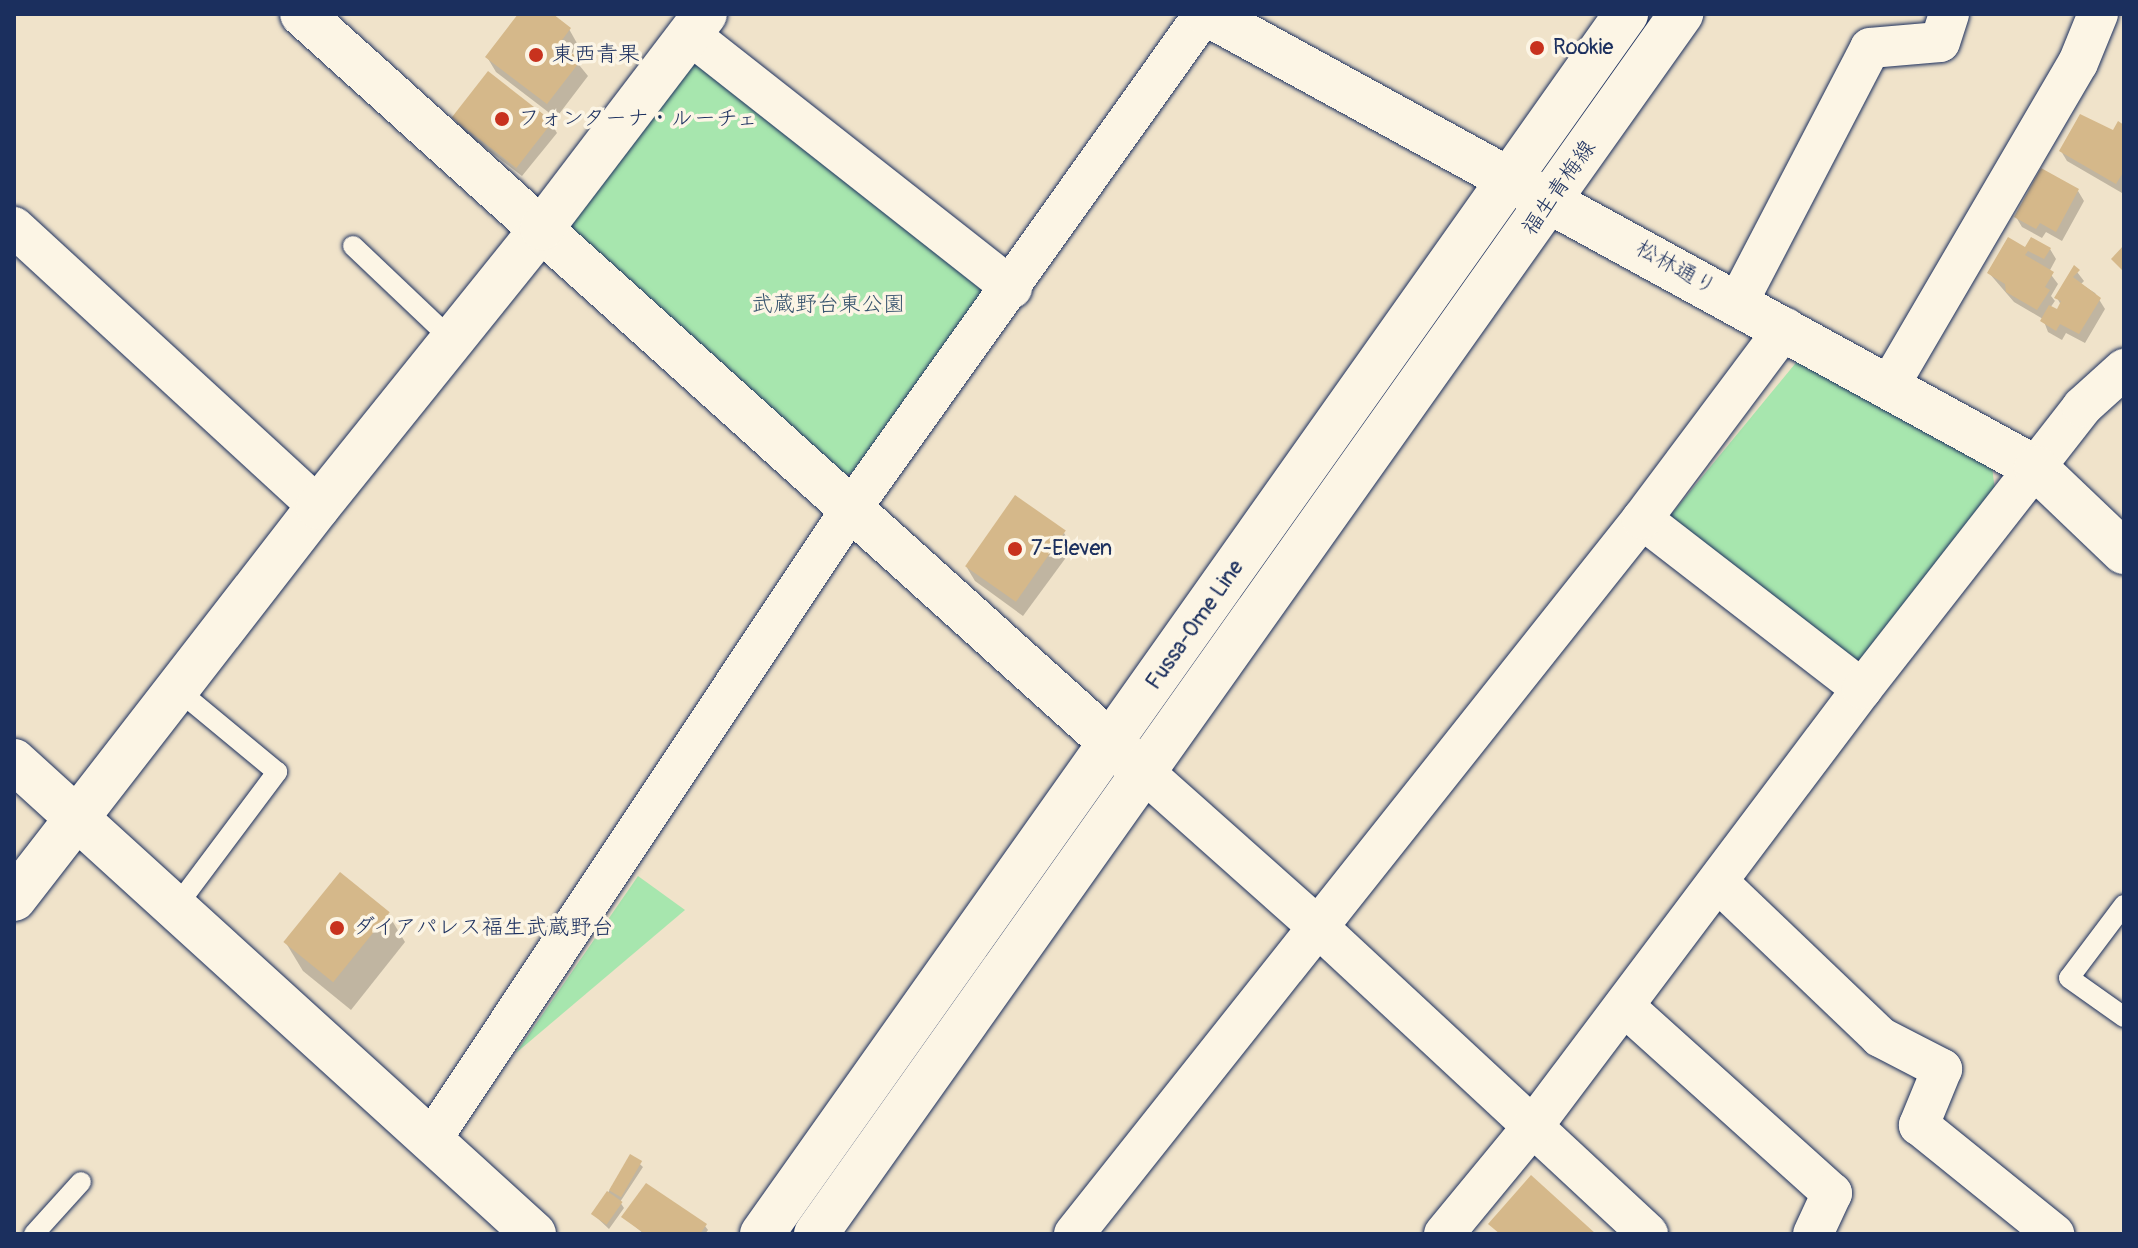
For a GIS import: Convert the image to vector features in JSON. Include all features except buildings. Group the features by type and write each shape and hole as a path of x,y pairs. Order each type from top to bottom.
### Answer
{"street":[{"path":"302,14 1319,928 1648,1234"},
{"path":"431,1140 851,509 1012,288 1205,14"},
{"name":"松林通り","path":"1205,14 1509,181 1551,199 2036,468 2124,552"},
{"name":"Fussa-Ome Line","path":"762,1234 1626,14"},
{"name":"福生青梅線","path":"1436,361 1681,14"},
{"path":"1738,302 1870,48 1940,42 1949,14"},
{"path":"1889,386 2078,63 2098,14"},
{"path":"19,881 77,819 179,691 318,507 542,228 697,24 1012,288"},
{"path":"14,227 318,507"},
{"path":"1074,1234 1642,519 1785,328"},
{"name":"Fussa-Ome Line","path":"816,1234 1436,361"},
{"path":"1444,1234 1533,1126 1862,689 2082,407 2124,369"},
{"path":"1642,519 1862,689"},
{"path":"14,761 534,1234"},
{"path":"1718,882 1880,1037 1942,1069 1919,1125 2054,1234"},
{"path":"1624,1006 1832,1193 1813,1234"}],"lane":[{"path":"353,246 451,339"},
{"path":"176,907 277,772 179,691"},
{"path":"2124,905 2069,978 2124,1017"},
{"path":"34,1234 81,1182"}],"green space":[{"name":"武蔵野台東公園","path":"701,57 986,281 989,296 860,471 843,475 571,230 569,220 686,59"},
{"path":"1799,359 1992,466 1996,499 1865,675 1665,522"},
{"path":"638,876 685,910 516,1053"}],"place":[{"name":"Rookie","path":"1537,48"},
{"name":"東西青果","path":"536,55"},
{"name":"フォンターナ・ルーチェ","path":"502,119"},
{"name":"7-Eleven","path":"1015,549"},
{"name":"ダイアパレス福生武蔵野台","path":"337,928"}]}
